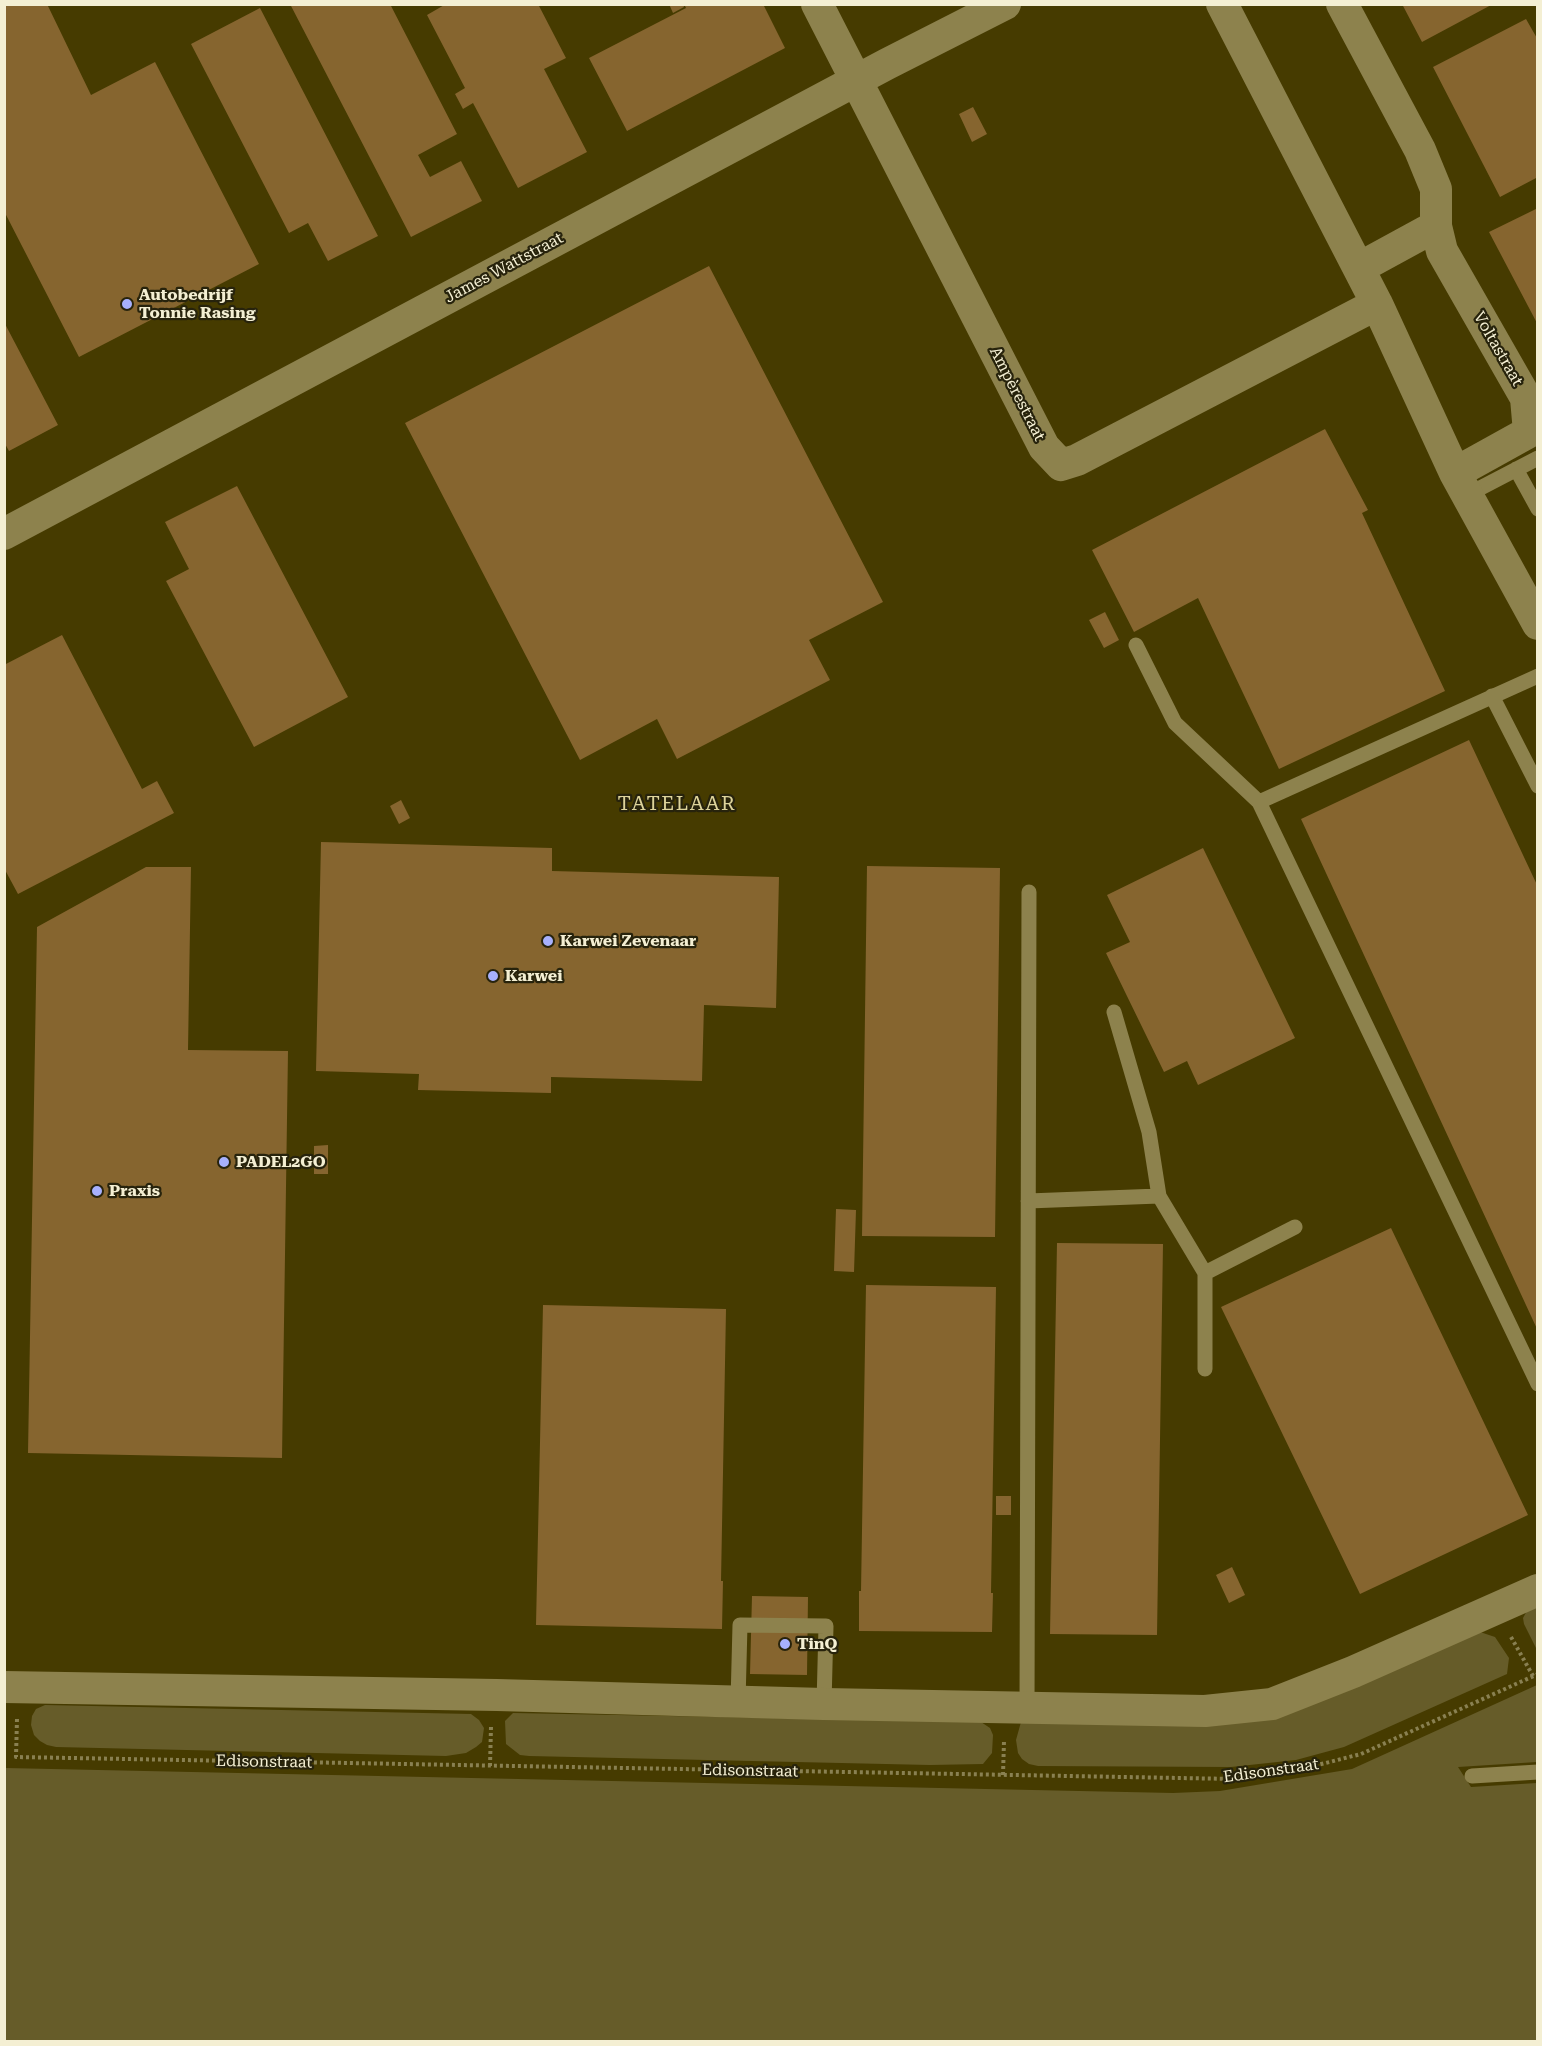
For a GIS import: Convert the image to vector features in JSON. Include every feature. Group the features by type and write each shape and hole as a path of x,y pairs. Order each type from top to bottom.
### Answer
{"street":[{"name":"Ampèrestraat","path":"817,4 1044,447 1061,465 1077,460 1377,304"},
{"name":"James Wattstraat","path":"4,534 1005,4"},
{"path":"1222,4 1377,304 1461,484 1538,624"},
{"name":"Voltastraat","path":"1342,4 1420,150 1436,189 1436,226 1442,251 1526,398 1529,432 1461,484"},
{"path":"1359,268 1436,226"},
{"path":"11,1698 497,1695 1205,1711 1272,1704 1353,1672 1538,1590"}],"lane":[{"path":"1461,484 1516,469 1538,458"},
{"path":"1516,469 1538,509"},
{"path":"1136,645 1174,723 1259,802 1538,1384"},
{"path":"1259,802 1538,676"},
{"path":"1492,696 1538,786"},
{"path":"1027,1708 1029,892"},
{"path":"1114,1012 1149,1132 1159,1196 1205,1273 1205,1369"},
{"path":"1028,1201 1159,1196"},
{"path":"1205,1273 1295,1227"},
{"path":"738,1702 740,1625 826,1626 824,1704"},
{"path":"1472,1776 1538,1772"}],"path":[{"name":"Edisonstraat","path":"11,1698 16,1757 1235,1779 1294,1771 1361,1754 1535,1675 1495,1609"}],"shaded area":[{"path":"1537,1603 1537,1650 1523,1618 1529,1607"},
{"path":"1480,1632 1495,1637 1509,1658 1507,1674 1344,1747 1296,1760 1231,1767 1038,1766 1029,1764 1018,1753 1016,1740 1021,1722 1212,1723"},
{"path":"1537,1685 1537,1762 1458,1767 1471,1787 1537,1783 1537,2041 5,2042 5,1768 1173,1793 1220,1791 1352,1769"},
{"path":"45,1705 471,1714 484,1728 482,1742 476,1747 466,1753 446,1756 56,1747 40,1741 34,1735 31,1725 36,1709"},
{"path":"513,1713 981,1722 990,1728 993,1735 992,1753 983,1764 930,1765 529,1756 520,1755 506,1744 505,1721"}],"building":[{"path":"4,4 47,4 91,95 155,62 259,264 79,357 4,211"},
{"path":"290,4 390,4 457,134 418,155 430,177 461,161 482,201 411,237"},
{"path":"446,4 538,4 566,58 544,69 587,152 518,188 473,103 463,109 455,94 465,88 427,15"},
{"path":"669,4 683,4 684,7 673,13"},
{"path":"684,4 763,4 785,48 627,131 589,58 686,8"},
{"path":"1402,4 1493,4 1422,42"},
{"path":"260,8 378,236 328,261 308,223 289,233 191,44"},
{"path":"1526,19 1538,40 1538,177 1500,197 1433,67"},
{"path":"973,107 987,134 972,142 959,114"},
{"path":"1538,208 1538,325 1489,232"},
{"path":"709,266 883,602 809,640 830,680 677,759 657,719 580,760 405,423"},
{"path":"4,322 58,425 9,451 4,442"},
{"path":"1325,429 1368,510 1362,513 1445,691 1279,769 1198,598 1134,632 1092,550"},
{"path":"237,486 348,697 254,747 166,581 189,569 165,522"},
{"path":"1105,612 1119,640 1104,648 1089,620"},
{"path":"62,635 142,789 157,781 174,813 18,894 4,868 4,665"},
{"path":"1469,740 1538,887 1538,1331 1301,819"},
{"path":"401,800 410,818 399,824 390,806"},
{"name":"Karwei Zevenaar","path":"321,842 552,848 552,871 779,877 776,1008 704,1005 702,1081 551,1077 551,1093 418,1090 419,1074 316,1071"},
{"path":"1203,848 1295,1038 1198,1085 1187,1061 1164,1072 1106,953 1130,942 1107,895"},
{"path":"867,866 1000,868 995,1237 862,1236"},
{"path":"146,867 191,867 188,1050 288,1051 282,1458 28,1453 37,927"},
{"path":"328,1145 328,1174 314,1174 314,1146"},
{"path":"836,1209 856,1210 854,1272 834,1271"},
{"path":"1391,1228 1528,1515 1360,1594 1221,1307"},
{"path":"1057,1243 1163,1244 1157,1635 1050,1634"},
{"path":"866,1285 996,1287 992,1632 859,1631"},
{"path":"543,1305 726,1309 722,1629 536,1625"},
{"path":"996,1496 1011,1496 1011,1515 996,1515"},
{"path":"1232,1567 1245,1595 1229,1603 1216,1575"},
{"path":"752,1596 808,1597 807,1675 750,1674"}],"place":[{"name":"Autobedrijf Tonnie Rasing","path":"127,304"},
{"name":"Karwei Zevenaar","path":"548,941"},
{"name":"Karwei","path":"493,976"},
{"name":"PADEL2GO","path":"224,1162"},
{"name":"Praxis","path":"97,1191"},
{"name":"TinQ","path":"785,1644"}],"district":[{"name":"TATELAAR","path":"677,804"}]}
